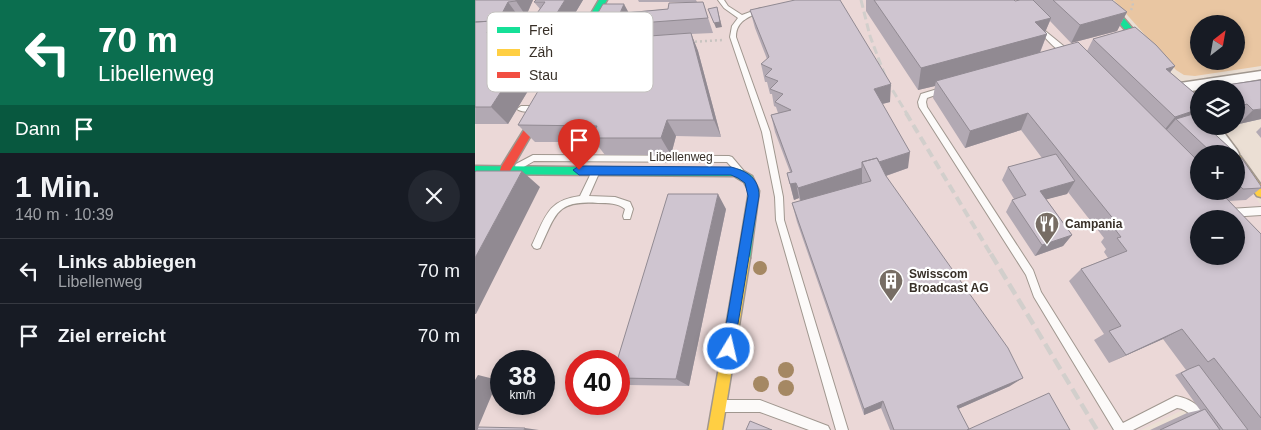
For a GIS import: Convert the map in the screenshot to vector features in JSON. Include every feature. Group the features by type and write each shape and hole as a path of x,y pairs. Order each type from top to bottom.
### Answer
{"street":[{"path":"596,12 603,0"},
{"path":"1104,0 1130,38 1161,66"},
{"path":"1177,85 1261,75"},
{"path":"1177,85 1190,101"},
{"path":"508,170 551,92"},
{"name":"Libellenweg","path":"475,170 731,171 741,174 748,179"},
{"path":"1245,171 1261,193"},
{"path":"715,430 754,196 752,185 748,179"}],"lane":[{"path":"721,0 725,8 742,18"},
{"path":"542,12 548,4"},
{"path":"771,8 752,12 742,18 732,31 733,40 766,132 779,196 781,220 843,430"},
{"path":"1036,25 1075,60"},
{"path":"1059,56 1078,51"},
{"path":"957,86 927,94 922,100 923,107 1030,273 1037,294 1121,430 1175,402 1184,402 1193,408 1208,430"},
{"path":"521,109 541,109"},
{"path":"508,170 533,158 729,159 748,179"},
{"path":"583,199 595,171"},
{"path":"537,245 558,205 567,200 583,199 621,202 627,205 629,209 627,216"},
{"path":"1220,207 1225,213 1261,211"},
{"path":"719,406 760,406 825,430"}],"path":[{"path":"684,42 733,40"}],"shaded area":[{"path":"475,0 1101,0 1190,114 1190,135 1199,135 1199,145 1190,145 1190,200 1245,200 1245,183 1261,205 1261,430 1187,408 1141,430 475,430"},
{"path":"1114,0 1261,0 1261,66 1245,68 1245,15 1190,15 1190,70 1235,70 1195,76 1184,75 1176,70"}],"building":[{"path":"475,0 516,0 508,2 503,12 487,12 487,21 475,22"},
{"path":"536,0 565,0 558,12 538,12 545,2 534,2"},
{"path":"795,0 840,0 891,84 874,89 910,152 879,162 877,158 862,162 862,168 798,188 796,183 790,184 787,173 792,172 771,115 791,110 775,102 783,94 770,89 778,81 765,76 772,69 761,64 769,57 750,10"},
{"path":"874,0 1033,0 1051,18 1035,22 1047,34 921,68"},
{"path":"1053,0 1112,0 1127,12 1080,25"},
{"path":"703,2 708,18 653,22 653,12 636,12 668,9 669,3"},
{"path":"603,4 624,4 620,12 598,12"},
{"path":"717,7 720,22 714,23 708,9"},
{"path":"487,21 487,92 501,92 491,107 475,107 475,22"},
{"path":"1135,27 1156,45 1175,66 1166,69 1190,89 1190,112 1175,117 1093,39"},
{"path":"691,33 714,120 667,120 661,138 591,138 597,126 518,125 537,92 653,92 653,36"},
{"path":"1078,42 1190,153 1190,200 1228,200 1238,210 1190,210 1190,265 1245,265 1245,218 1261,234 1261,418 1214,358 1208,362 1182,329 1126,355 1109,331 1121,326 1081,269 1127,251 1117,238 1121,237 1114,228 1119,226 1028,113 970,131 936,81"},
{"path":"1261,80 1261,109 1253,110 1247,104 1245,105 1245,82"},
{"path":"1190,115 1190,132 1176,119"},
{"path":"1193,135 1216,135 1227,145 1204,145"},
{"path":"1056,154 1075,181 1040,191 1072,235 1042,245 1012,200 1026,195 1008,167"},
{"name":"Swisscom Broadcast AG","path":"877,158 886,176 1008,348 1023,378 957,406 969,429 967,430 894,430 883,401 864,409 792,203 871,181 862,162"},
{"path":"1245,163 1261,186 1261,188 1245,189"},
{"path":"522,171 475,258 475,172"},
{"path":"668,194 718,194 676,379 630,378 630,350 620,350"},
{"path":"1199,365 1248,430 1223,430 1181,373"},
{"path":"1049,393 1070,430 967,430"},
{"path":"1205,409 1220,430 1160,430"},
{"path":"750,421 772,430 746,430"},
{"path":"478,427 525,428 524,430 477,430"}],"railway":[{"path":"861,0 870,36 887,81 907,114"},
{"path":"906,113 992,256"},
{"path":"991,254 1097,430"}],"traffic: fast":[{"path":"596,12 603,0"},
{"path":"1104,0 1150,54"},
{"path":"475,170 736,172 748,179 754,191 744,258"}],"traffic: slow":[{"path":"1245,171 1261,193"},
{"path":"715,430 744,258"}],"traffic: jam":[{"path":"505,170 543,106"}],"place":[{"name":"Campania","path":"1047,245"},
{"name":"Swisscom Broadcast AG","path":"891,302"}],"route":[{"path":"579,170 731,171 745,176 749,180 754,196 729,349"}]}
